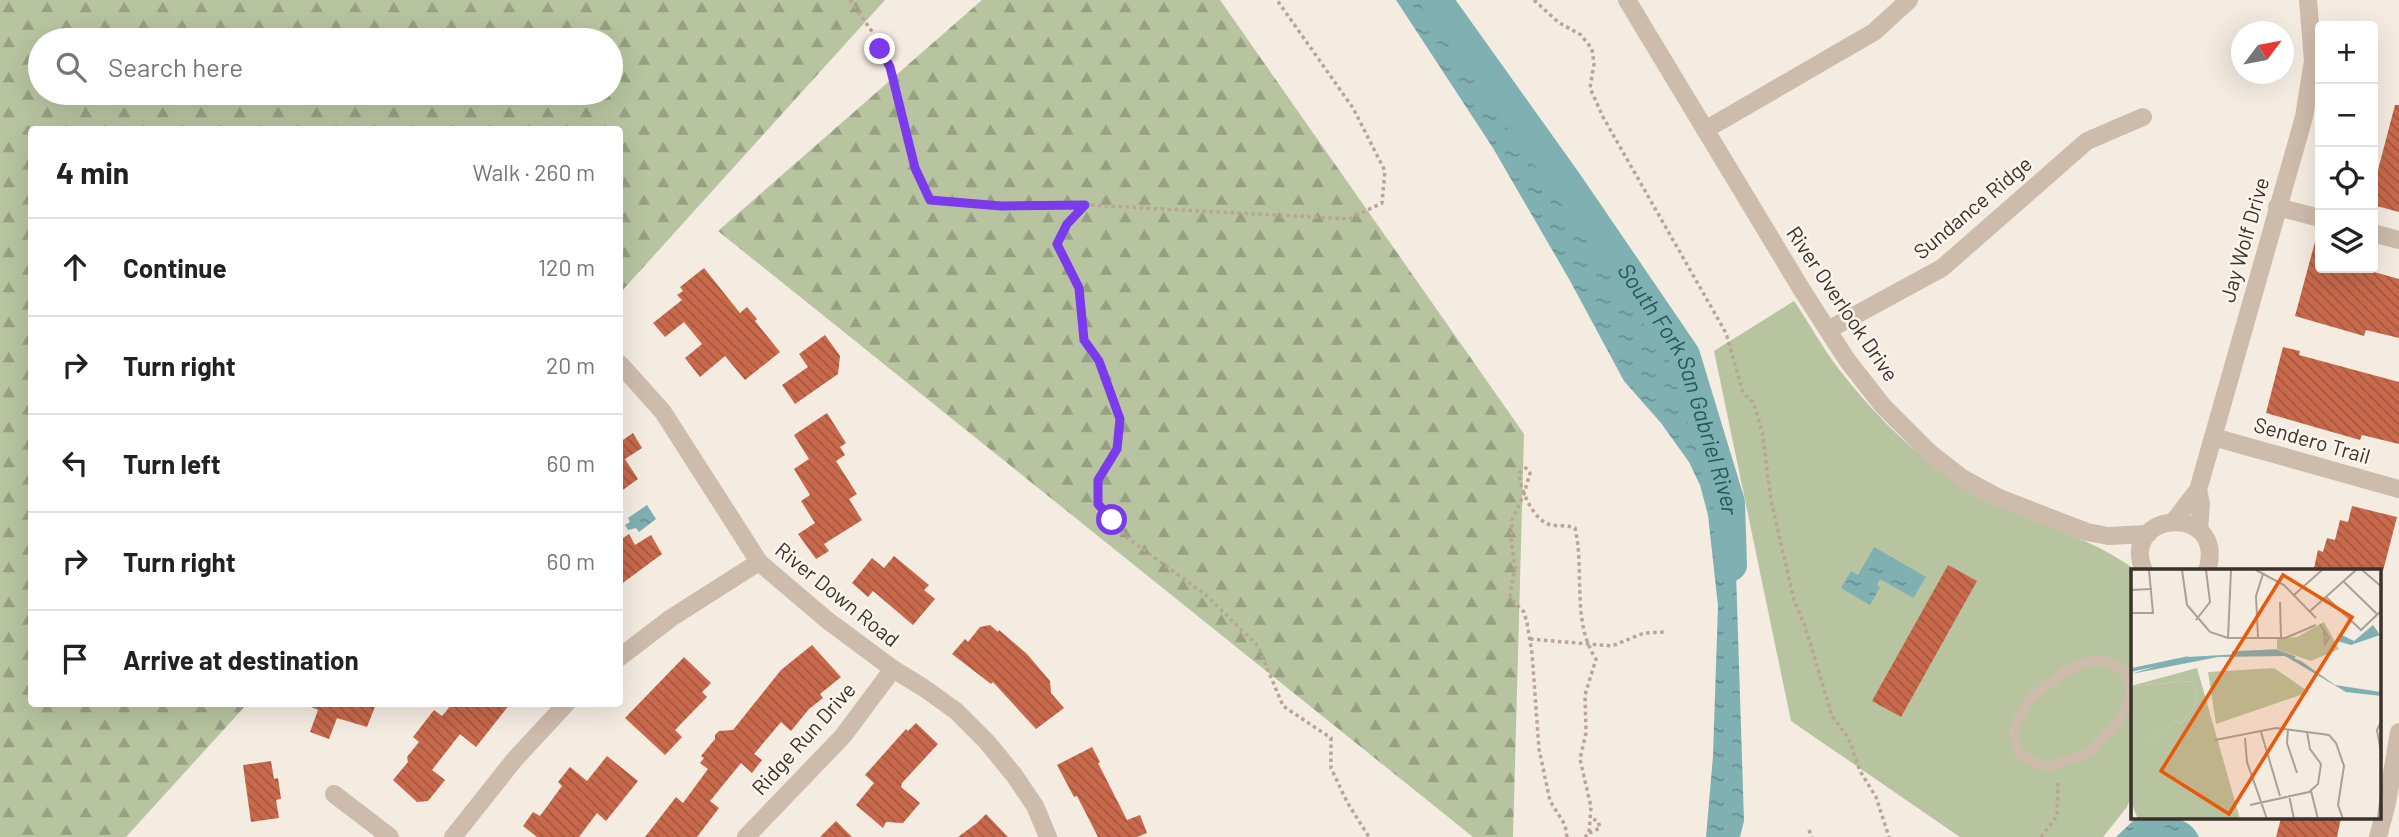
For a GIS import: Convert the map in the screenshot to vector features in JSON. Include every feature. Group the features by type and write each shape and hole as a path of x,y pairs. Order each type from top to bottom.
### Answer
{"street":[{"name":"River Overlook Drive","path":"1626,0 1828,330 1883,407 1929,452 1962,478 1999,498 2087,532 2108,536"},
{"path":"1705,131 1874,32 1909,0"},
{"name":"Jay Wolf Drive","path":"2174,521 2198,490 2304,117 2312,61 2308,0"},
{"name":"Sundance Ridge","path":"1828,330 1942,268 2087,141 2143,117"},
{"path":"2277,207 2315,217"},
{"path":"2378,234 2399,240"},
{"name":"River Down Road","path":"623,367 663,412 759,562 806,604 893,669 956,711 987,742 1014,775 1035,806 1048,837"},
{"name":"Sendero Trail","path":"2213,437 2399,489"},
{"name":"Jay Wolf Drive","path":"2198,490 2201,504 2199,530 2210,549 2208,569"},
{"path":"2142,567 2143,543 2148,534 2160,524 2174,521 2192,525 2199,530"},
{"path":"2108,536 2148,534"},
{"path":"2108,536 2142,567"},
{"path":"623,655 671,618 759,562"},
{"name":"Ridge Run Drive","path":"746,837 843,736 893,669"},
{"path":"453,837 515,759 563,707"},
{"path":"2378,837 2387,803 2399,732"},
{"path":"334,794 390,837"}],"lane":[{"path":"2131,690 2124,670 2106,661 2089,661 2063,673 2032,697 2022,712 2013,731 2019,753 2035,763 2052,766 2091,752 2121,717 2131,695"},
{"path":"2124,670 2131,664"}],"path":[{"path":"850,0 871,30 890,67 915,168 930,200 1001,206 1085,205 1349,219 1382,203 1385,171 1353,108 1277,0"},
{"path":"1534,0 1558,23 1581,35 1592,49 1594,64 1590,88 1603,117 1726,333 1743,393 1753,402 1762,431 1771,500 1794,600 1805,626 1832,716 1848,737 1860,771 1876,797 1889,837"},
{"path":"1085,205 1067,224 1057,244 1079,288 1084,340 1099,361 1120,419 1117,449 1098,480 1098,504 1126,537 1208,596 1258,646 1283,706 1331,737 1331,768 1347,802 1370,837"},
{"path":"1567,837 1564,825 1550,801 1539,749 1530,639 1524,612 1512,600 1510,594 1515,568 1511,539 1512,520 1524,495 1530,473 1526,468 1520,473 1520,486 1524,495 1540,520 1550,525 1562,523 1575,528 1579,545 1581,612 1588,643 1596,659 1585,695 1586,733 1580,759 1591,807 1587,835"},
{"path":"1530,639 1612,646 1644,633 1666,632"},
{"path":"2041,837 2057,816 2058,782"},
{"path":"1587,835 1600,828 1598,821 1590,818"},
{"path":"1809,830 1812,837"}],"green space":[{"path":"0,0 885,0 623,290 623,126 28,126 28,707 244,707 126,837 0,837"},
{"path":"982,0 1220,0 1524,434 1513,837 1473,837 718,231"},
{"path":"1794,301 1826,352 1849,382 1887,424 1928,461 1973,494 2098,547 2134,569 2131,569 2131,796 2127,807 2103,837 1960,837 1791,721 1714,351"}],"water":[{"path":"1396,0 1437,0 1487,77 1621,266 1678,366 1717,449 1725,486 1736,572 1744,821 1740,837 1706,837 1713,756 1718,606 1708,515 1700,485 1689,462 1661,423 1624,381 1493,148"},
{"path":"647,505 656,519 639,532 636,528 628,530 625,525 630,522 628,518"},
{"path":"1874,547 1926,577 1913,598 1880,579 1877,585 1880,587 1870,605 1841,588 1851,571 1858,575"},
{"path":"2134,820 2180,820 2194,829 2199,837 2116,837"}],"building":[{"path":"2395,105 2399,105 2399,212 2378,206 2378,170"},
{"path":"2315,242 2315,273 2378,273 2399,279 2399,338 2366,330 2364,336 2295,316"},
{"path":"704,268 740,313 747,307 780,352 745,380 725,356 700,377 685,358 702,344 684,322 665,337 653,323 682,300 677,295 683,291 680,287"},
{"path":"825,335 840,356 838,374 795,404 782,385 808,367 799,354"},
{"path":"2283,347 2300,351 2299,355 2399,382 2399,444 2362,435 2360,440 2266,413"},
{"path":"827,413 846,443 840,447 845,455 836,461 857,494 849,499 862,520 824,544 829,551 816,559 798,534 815,523 801,501 810,495 794,469 809,459 794,435"},
{"path":"633,433 642,448 625,459 638,479 623,490 623,440"},
{"path":"2352,506 2397,517 2383,571 2314,568 2318,550 2323,552 2327,538 2335,540 2340,520 2348,522"},
{"path":"629,534 635,545 651,535 662,554 623,583 623,538"},
{"path":"894,556 929,585 924,590 935,599 913,625 873,591 868,597 852,583 872,558 884,568"},
{"path":"1948,565 1977,581 1901,717 1872,701"},
{"path":"990,625 1027,654 1050,681 1051,693 1064,708 1036,729 993,682 991,684 952,654 965,639 968,642 980,627"},
{"path":"812,645 841,677 820,694 823,698 809,709 791,731 781,722 754,754 762,760 752,773 741,763 710,801 719,808 697,837 645,837 676,797 683,803 708,769 700,763 704,758 701,756 715,739 715,735 719,731 733,730 781,670"},
{"path":"684,657 711,683 702,692 707,697 675,730 682,737 665,755 625,718"},
{"path":"311,707 375,707 367,727 337,718 329,739 310,732 318,710"},
{"path":"450,707 508,707 476,747 460,734 432,770 445,780 428,801 417,802 393,780 408,762 407,757 419,742 413,737 434,710 442,716"},
{"path":"916,723 938,744 902,783 901,787 920,803 903,823 886,822 883,828 856,805 874,783 865,775 906,729 908,731"},
{"path":"1092,747 1127,820 1140,815 1147,833 1137,837 1098,837 1057,765"},
{"path":"607,756 638,781 606,821 597,813 579,837 537,837 523,826 533,812 540,816 562,786 558,782 570,767 587,781"},
{"path":"271,761 274,779 278,778 281,799 276,800 279,818 251,822 243,765"},
{"path":"986,814 1008,837 958,837 977,823"},
{"path":"2280,820 2341,820 2337,837 2276,837"},
{"path":"836,821 852,837 820,837"}],"waterway":[{"name":"South Fork San Gabriel River","path":"1436,0 1566,182 1684,355 1729,503 1731,565"}],"route":[{"path":"880,49 890,67 915,168 930,200 1001,206 1085,205 1067,224 1057,244 1079,288 1084,340 1099,361 1120,419 1117,449 1098,480 1098,504 1112,520"}]}
